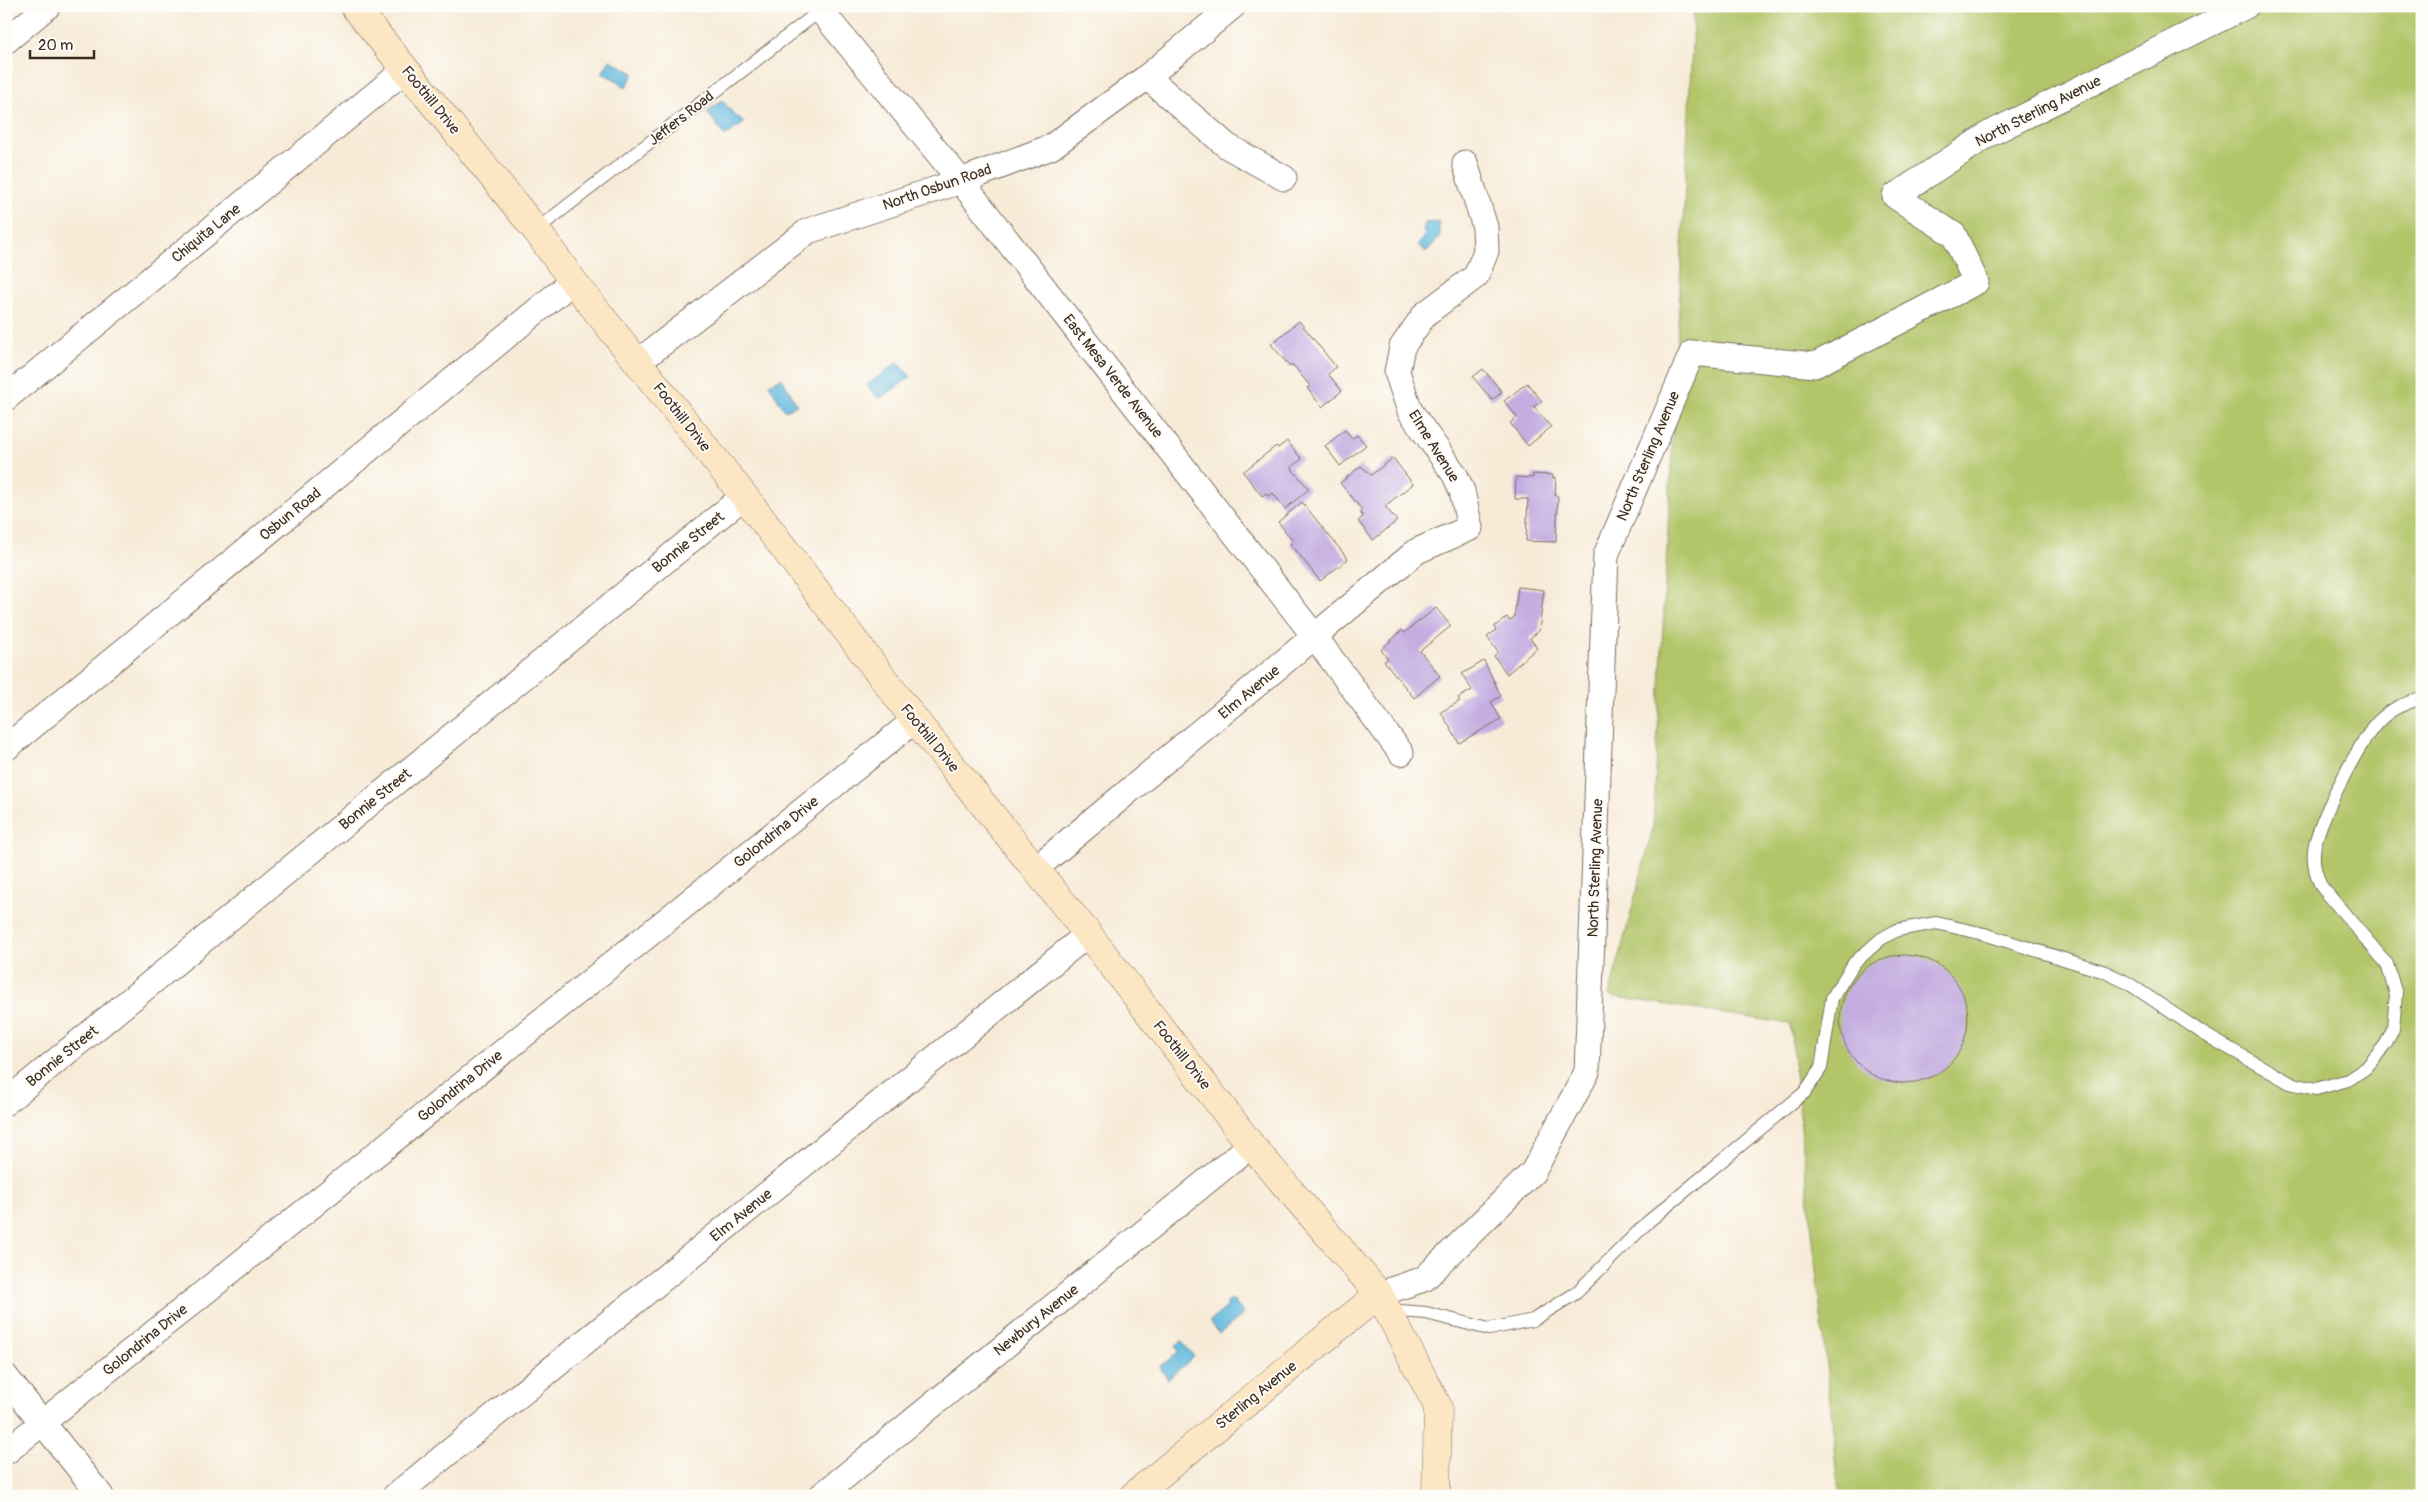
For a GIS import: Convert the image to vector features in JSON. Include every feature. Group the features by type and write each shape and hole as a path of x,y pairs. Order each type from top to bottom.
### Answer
{"street":[{"path":"6,40 48,6"},
{"name":"Foothill Drive","path":"354,6 536,230 573,281 744,496 915,720 1088,934 1251,1145 1384,1302 1438,1407 1436,1496"},
{"name":"North Osbun Road","path":"638,362 808,230 962,181 1050,147 1147,77 1233,6"},
{"name":"North Sterling Avenue","path":"1384,1302 1424,1279 1533,1172 1587,1072 1606,556 1692,354 1815,365 1976,282 1954,236 1895,196 1988,134 2246,6"},
{"name":"East Mesa Verde Avenue","path":"821,8 962,181 1315,637 1400,753"},
{"name":"Chiquita Lane","path":"6,398 406,68"},
{"path":"1147,77 1227,146 1284,178"},
{"name":"Elme Avenue","path":"1465,163 1485,227 1486,251 1476,276 1425,314 1402,347 1397,372 1410,411 1455,475 1462,491 1470,528"},
{"name":"Osbun Road","path":"6,748 573,281"},
{"name":"Bonnie Street","path":"6,1102 744,496"},
{"name":"Elm Avenue","path":"1035,869 1417,551 1470,528"},
{"name":"Golondrina Drive","path":"6,1452 915,720"},
{"name":"Elm Avenue","path":"395,1496 1088,934"},
{"name":"Newbury Avenue","path":"821,1496 1251,1145"},
{"name":"Sterling Avenue","path":"1133,1496 1384,1302"},
{"path":"6,1377 101,1496"}],"lane":[{"name":"Jeffers Road","path":"536,230 821,8"},
{"path":"1384,1302 1489,1329 1533,1320 1576,1293 1649,1221 1805,1092 1822,1068 1832,998 1838,986 1854,962 1881,938 1910,926 1936,923 1984,934 2105,972 2128,983 2204,1034 2290,1083 2316,1089 2348,1080 2366,1068 2386,1044 2394,1029 2396,994 2387,964 2321,886 2316,874 2314,860 2316,838 2333,801 2370,732 2390,711 2402,704 2422,698"}],"green space":[{"path":"1694,6 2422,6 2422,1496 1840,1496 1790,1024 1609,996 1653,828"}],"water":[{"path":"610,60 634,73 626,88 621,86 620,82 602,73"},
{"path":"722,100 737,118 739,117 744,123 725,136 707,112"},
{"path":"1439,222 1440,237 1426,252 1418,245 1425,234 1423,232 1425,223"},
{"path":"898,362 911,377 879,399 867,385"},
{"path":"782,378 797,405 785,411 769,384"},
{"path":"1232,1299 1244,1314 1219,1334 1209,1322 1228,1306 1226,1303"},
{"path":"1182,1341 1194,1357 1168,1379 1160,1367 1179,1351 1176,1346"}],"building":[{"path":"1299,321 1336,367 1328,374 1342,391 1322,407 1307,388 1310,386 1293,365 1290,367 1271,344"},
{"path":"1483,369 1502,392 1492,400 1473,377"},
{"path":"1527,383 1542,401 1534,407 1551,427 1528,446 1510,423 1517,417 1504,401"},
{"path":"1345,430 1352,439 1357,435 1366,445 1340,466 1325,446"},
{"path":"1287,441 1302,459 1292,466 1293,470 1309,489 1285,509 1273,493 1268,496 1266,493 1262,496 1243,472 1276,446 1278,448"},
{"path":"1393,458 1413,484 1385,506 1397,521 1373,540 1358,521 1363,517 1360,512 1362,510 1340,483 1361,466 1371,475"},
{"path":"1533,474 1553,475 1553,478 1556,478 1555,496 1558,496 1556,542 1526,541 1528,499 1515,499 1516,477 1533,478"},
{"path":"1302,502 1348,559 1320,581 1290,543 1293,541 1278,522"},
{"path":"1518,587 1544,590 1539,631 1530,638 1537,648 1507,674 1494,656 1498,652 1487,637 1496,630 1494,627 1507,617 1510,621 1514,618"},
{"path":"1436,608 1451,626 1420,651 1440,676 1414,698 1384,661 1388,659 1381,650 1402,630 1404,633"},
{"path":"1484,661 1501,696 1491,702 1501,719 1459,743 1441,712 1460,701 1458,698 1472,690 1462,674"},
{"path":"1904,955 1928,960 1940,966 1949,974 1957,983 1963,995 1968,1019 1963,1043 1957,1055 1949,1064 1940,1072 1928,1078 1904,1083 1880,1078 1868,1072 1859,1064 1851,1055 1845,1043 1840,1019 1845,995 1851,983 1859,974 1868,966 1880,960"}]}
